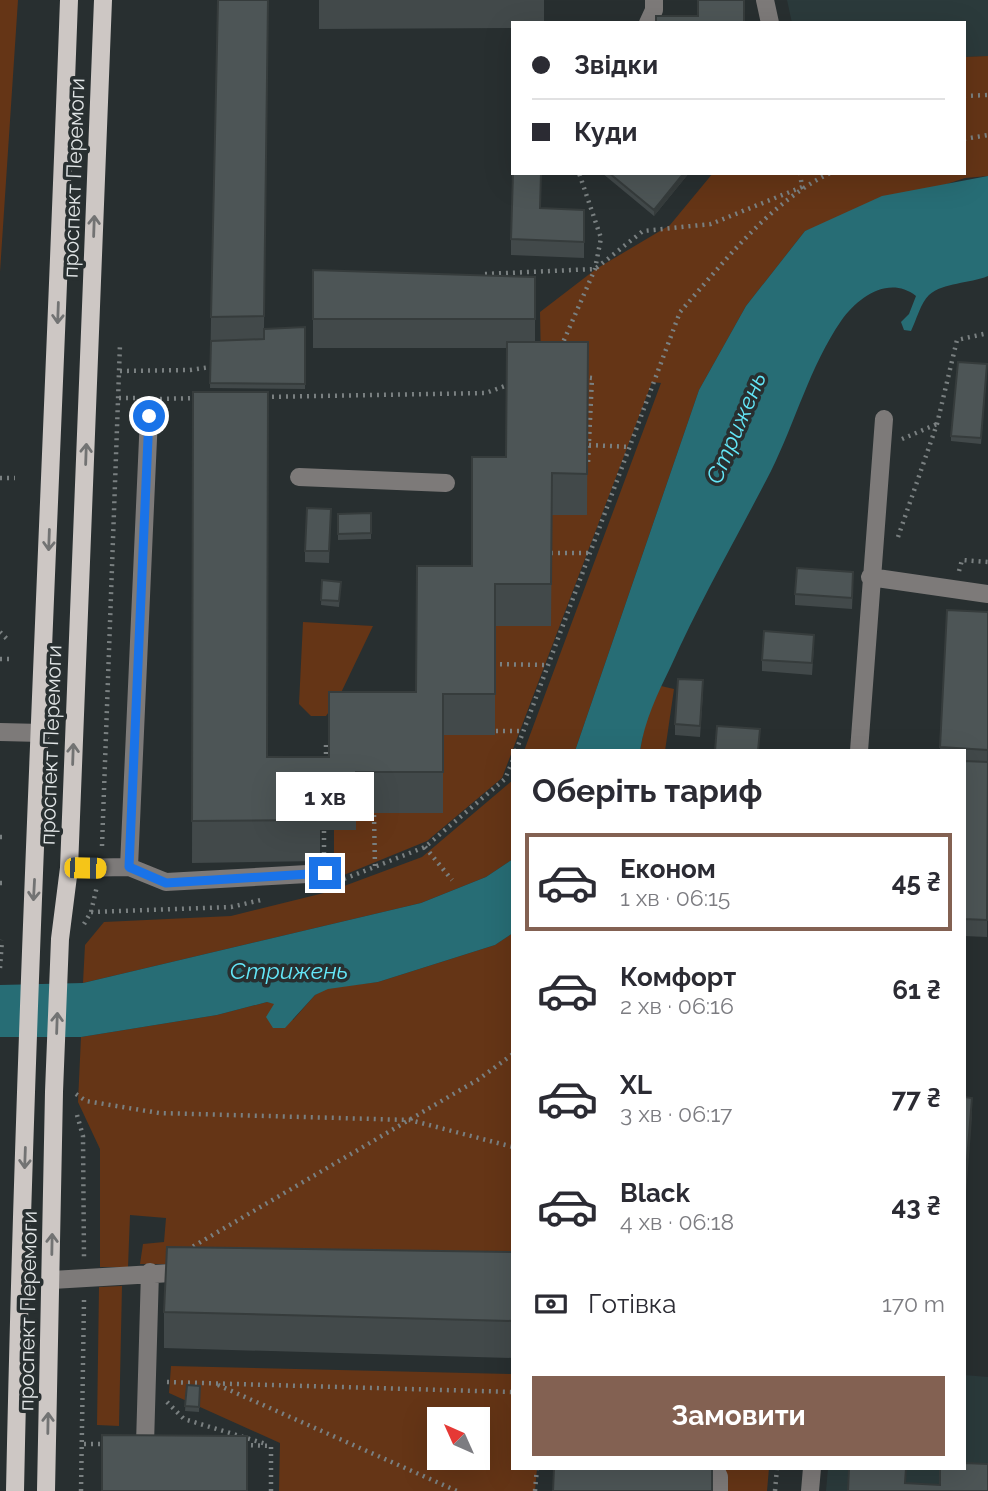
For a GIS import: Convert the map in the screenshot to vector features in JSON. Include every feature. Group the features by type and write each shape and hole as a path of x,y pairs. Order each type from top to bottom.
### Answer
{"main road":[{"name":"проспект Перемоги","path":"15,1491 31,940 42,733 69,0"},
{"name":"проспект Перемоги","path":"46,1491 54,1091 60,939 69,867 103,0"}],"street":[{"path":"649,21 654,10 654,0"},
{"path":"765,0 770,21"},
{"path":"129,867 149,416"},
{"path":"859,749 884,419"},
{"path":"299,477 446,482"},
{"path":"870,577 988,594"},
{"path":"0,732 42,733"},
{"path":"69,867 129,867 166,883 325,873"},
{"path":"52,1280 150,1272 206,1272"},
{"path":"145,1444 150,1272"},
{"path":"716,1470 719,1491"},
{"path":"810,1491 812,1470"}],"path":[{"path":"966,96 988,94"},
{"path":"966,139 988,135"},
{"path":"561,349 596,269 601,238 580,175"},
{"path":"800,175 802,187"},
{"path":"485,274 596,269 643,231 711,224 826,175"},
{"path":"517,749 680,312 726,260 802,187"},
{"path":"897,540 937,424 957,340 988,333"},
{"path":"82,928 92,912 100,868 120,344"},
{"path":"120,371 190,370 210,367"},
{"path":"578,376 592,378 588,463"},
{"path":"256,397 486,393 523,379"},
{"path":"119,398 202,398"},
{"path":"882,448 937,424"},
{"path":"589,445 631,447"},
{"path":"0,478 15,478"},
{"path":"551,553 591,553"},
{"path":"0,632 9,641"},
{"path":"0,659 9,659"},
{"path":"494,664 548,665"},
{"path":"485,731 523,731"},
{"path":"326,744 326,768"},
{"path":"374,815 375,867"},
{"path":"425,847 452,880"},
{"path":"0,968 2,940"},
{"path":"186,1251 479,1079 511,1055"},
{"path":"73,1101 69,1090 86,1101 159,1113 410,1120 511,1146"},
{"path":"76,1113 83,1136 85,1279 84,1444 81,1491"},
{"path":"146,1381 511,1392"},
{"path":"146,1381 184,1419 271,1446"},
{"path":"215,1383 457,1491"},
{"path":"84,1444 108,1444"},
{"path":"233,1445 271,1446"},
{"path":"271,1446 271,1491"},
{"path":"535,1491 537,1470"},
{"path":"775,1491 777,1470"}],"shaded area":[{"path":"0,0 18,0 0,272"},
{"path":"787,0 988,0 988,56 966,57 966,21 792,21"},
{"path":"988,56 988,176 965,178 805,231 746,306 699,390 576,749 525,749 661,383 652,382 502,778 427,841 334,879 334,826 431,723 490,652 541,364 540,312 596,269 670,225 711,175 966,175 966,57"},
{"path":"303,622 373,626 338,699 326,716 311,716 299,704"},
{"path":"661,686 674,689 665,749 640,749 646,718"},
{"path":"511,782 511,860 486,877 421,903 83,983 85,945 104,922 231,916 328,892 422,857"},
{"path":"511,934 511,1265 140,1264 143,1244 164,1242 166,1218 130,1215 128,1267 100,1267 100,1149 78,1102 81,1037 217,1015 267,1002 275,1003 293,1020 315,995 328,988 378,982 495,945"},
{"path":"122,1286 119,1426 97,1425 99,1287"},
{"path":"171,1366 511,1374 511,1470 537,1470 535,1491 279,1491 280,1443 169,1393"},
{"path":"966,1375 988,1377 988,1491 826,1491 828,1470 966,1470"},
{"path":"725,1470 769,1470 767,1491 726,1491"}],"water":[{"name":"Стрижень","path":"988,176 988,276 949,285 929,295 911,331 904,330 901,322 909,314 916,296 906,290 885,288 865,297 848,312 820,357 780,453 683,641 652,707 640,749 576,749 699,390 746,306 805,231 882,196"},
{"name":"Стрижень","path":"511,860 511,934 495,945 378,982 328,989 315,995 285,1028 273,1028 266,1017 274,1004 267,1002 217,1015 81,1037 0,1037 0,985 83,983 421,903 486,877"}],"building":[{"path":"218,0 268,0 264,316 211,317"},
{"path":"698,0 744,0 744,21 656,21 656,16 698,16"},
{"path":"513,175 541,175 540,208 584,210 584,242 511,239"},
{"path":"611,175 682,175 654,210"},
{"path":"313,270 535,277 535,319 313,319"},
{"path":"305,327 305,384 210,383 211,341 264,339 264,329"},
{"path":"507,342 588,342 587,474 552,473 551,584 495,584 495,694 443,694 443,772 356,772 356,788 320,788 320,820 192,821 193,392 268,392 267,757 329,757 329,692 416,692 417,566 472,566 472,457 506,457"},
{"path":"958,362 987,364 981,438 951,436"},
{"path":"307,508 331,509 329,551 305,551"},
{"path":"371,513 371,533 338,534 338,514"},
{"path":"797,568 853,572 852,598 795,594"},
{"path":"322,580 341,582 339,601 321,600"},
{"path":"947,610 988,612 988,750 940,747"},
{"path":"764,631 814,635 812,663 762,660"},
{"path":"678,679 703,680 700,726 675,724"},
{"path":"717,726 760,729 758,749 715,749"},
{"path":"966,761 988,762 987,920 966,919"},
{"path":"966,1097 972,1098 966,1172"},
{"path":"167,1247 511,1252 511,1321 164,1312"},
{"path":"187,1385 200,1386 199,1407 185,1406"},
{"path":"102,1435 247,1436 247,1491 102,1491"},
{"path":"966,1463 988,1464 988,1491 848,1491 849,1470 906,1470 905,1483 940,1485 940,1470 966,1470"},
{"path":"554,1470 712,1470 712,1491 553,1491"}],"route":[{"path":"149,416 129,867 166,883 325,873"}]}
